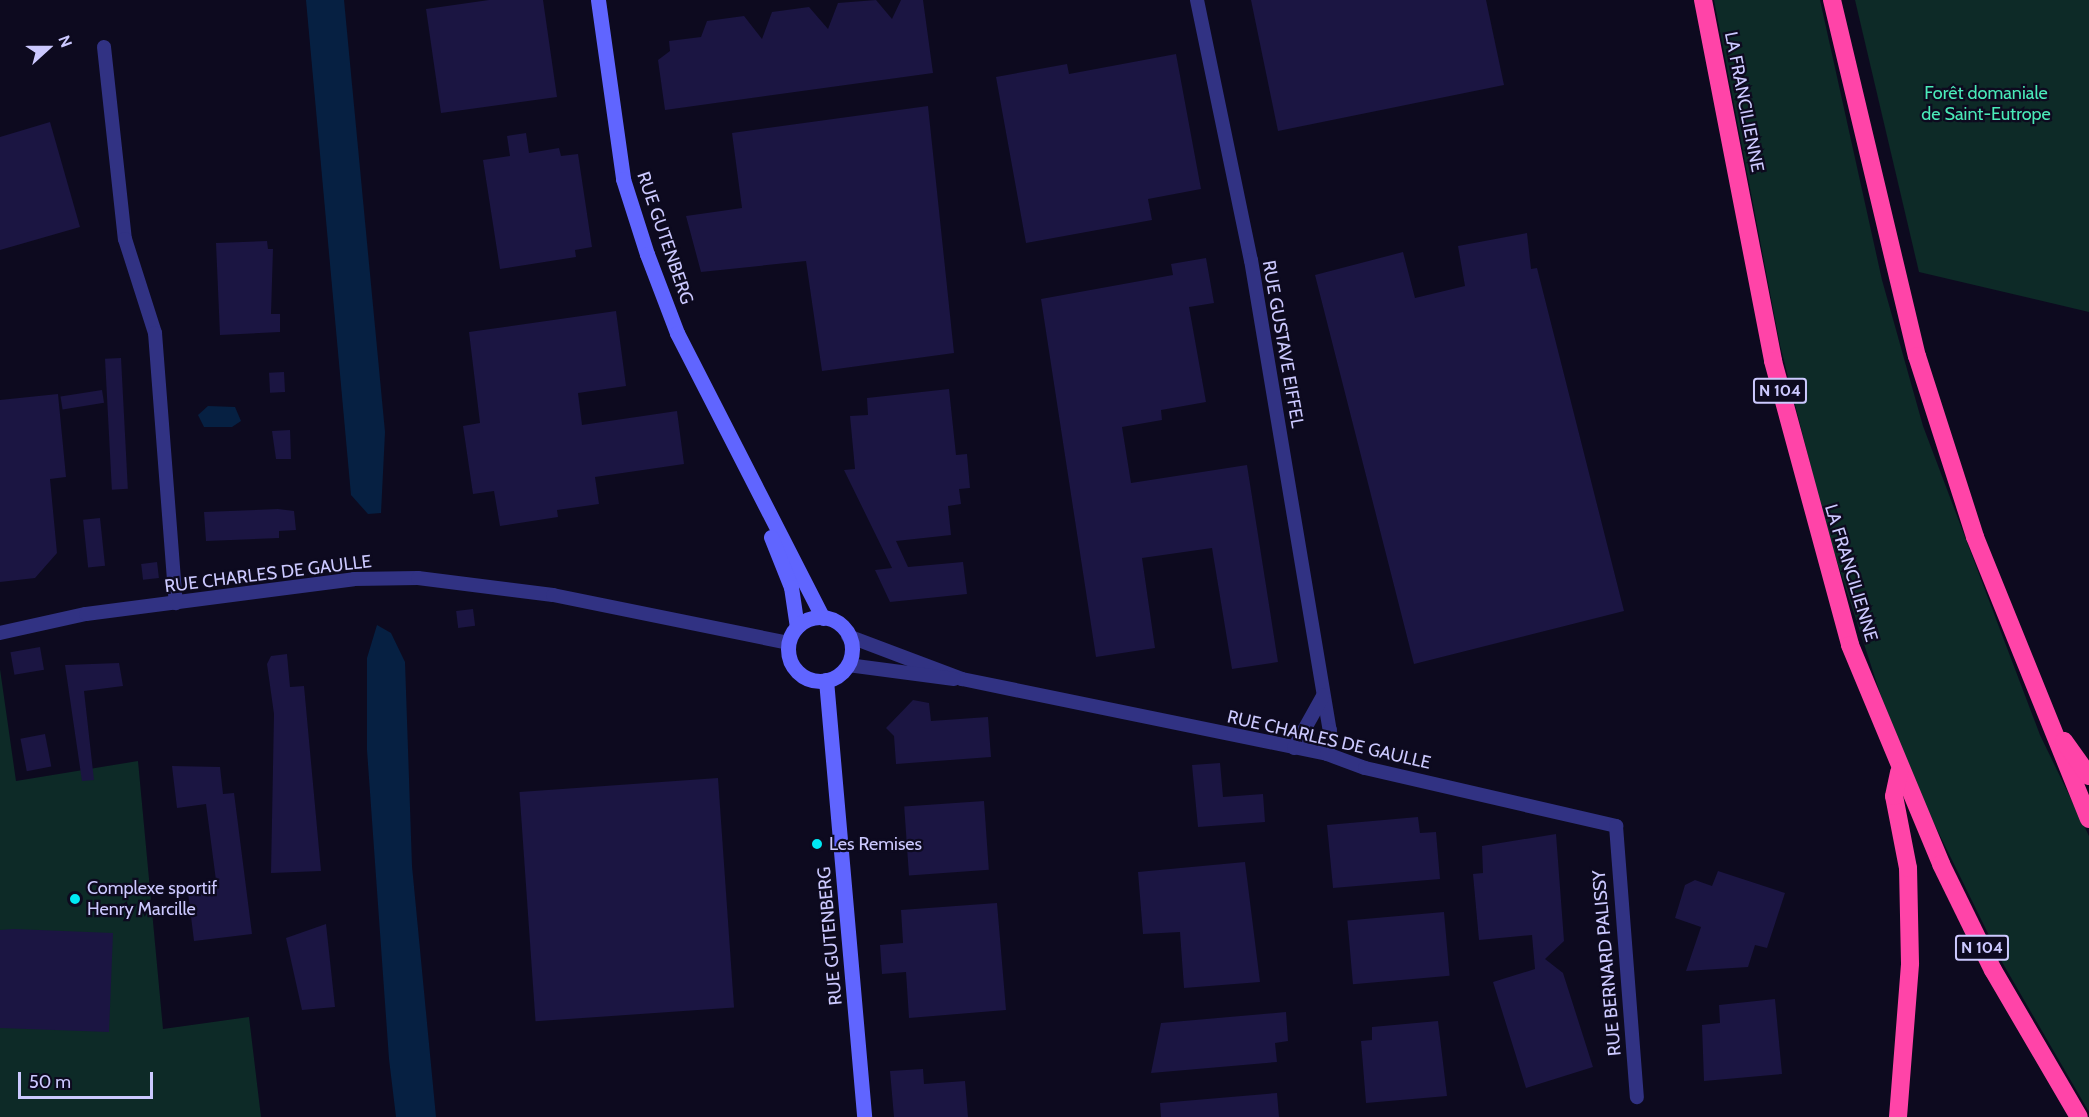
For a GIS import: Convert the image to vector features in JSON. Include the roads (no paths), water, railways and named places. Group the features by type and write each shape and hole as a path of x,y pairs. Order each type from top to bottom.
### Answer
{"highway":[{"name":"LA FRANCILIENNE","path":"1703,0 1798,468 1850,645 1899,772 1993,970 2079,1117"},
{"path":"1832,0 1917,356 1975,537 2043,711 2089,819"},
{"path":"2043,711 2089,776"},
{"path":"1898,1117 1910,963 1908,868 1894,796 1899,772"}],"street":[{"name":"RUE GUTENBERG","path":"598,0 627,189 677,333 746,473 823,618"},
{"name":"RUE GUSTAVE EIFFEL","path":"1197,0 1251,260 1330,730 1327,754"},
{"path":"104,47 125,239 155,333 176,603"},
{"name":"RUE GUTENBERG","path":"746,473 791,587 797,627"},
{"name":"RUE CHARLES DE GAULLE","path":"0,633 176,603 354,579 462,580 788,642"},
{"path":"823,618 848,636 848,665 826,680 799,673 791,663 788,642 797,627 823,618"},
{"name":"RUE CHARLES DE GAULLE","path":"848,636 962,679"},
{"name":"RUE CHARLES DE GAULLE","path":"848,665 962,679 1327,754 1365,768 1616,826"},
{"name":"RUE GUTENBERG","path":"826,680 864,1117"},
{"path":"1294,748 1323,696"},
{"name":"RUE BERNARD PALISSY","path":"1616,826 1637,1097"}],"water":[{"path":"306,0 344,0 385,432 381,513 368,514 351,495"},
{"path":"208,406 235,407 241,421 232,427 204,427 198,415"},
{"path":"377,625 391,633 405,662 412,866 436,1117 396,1117 389,1059 367,750 367,658"}],"place":[{"name":"Les Remises","path":"817,844"},
{"name":"Complexe sportif Henry Marcille","path":"75,899"}],"park label":[{"name":"Forêt domaniale de Saint-Eutrope","path":"1986,104"}]}
